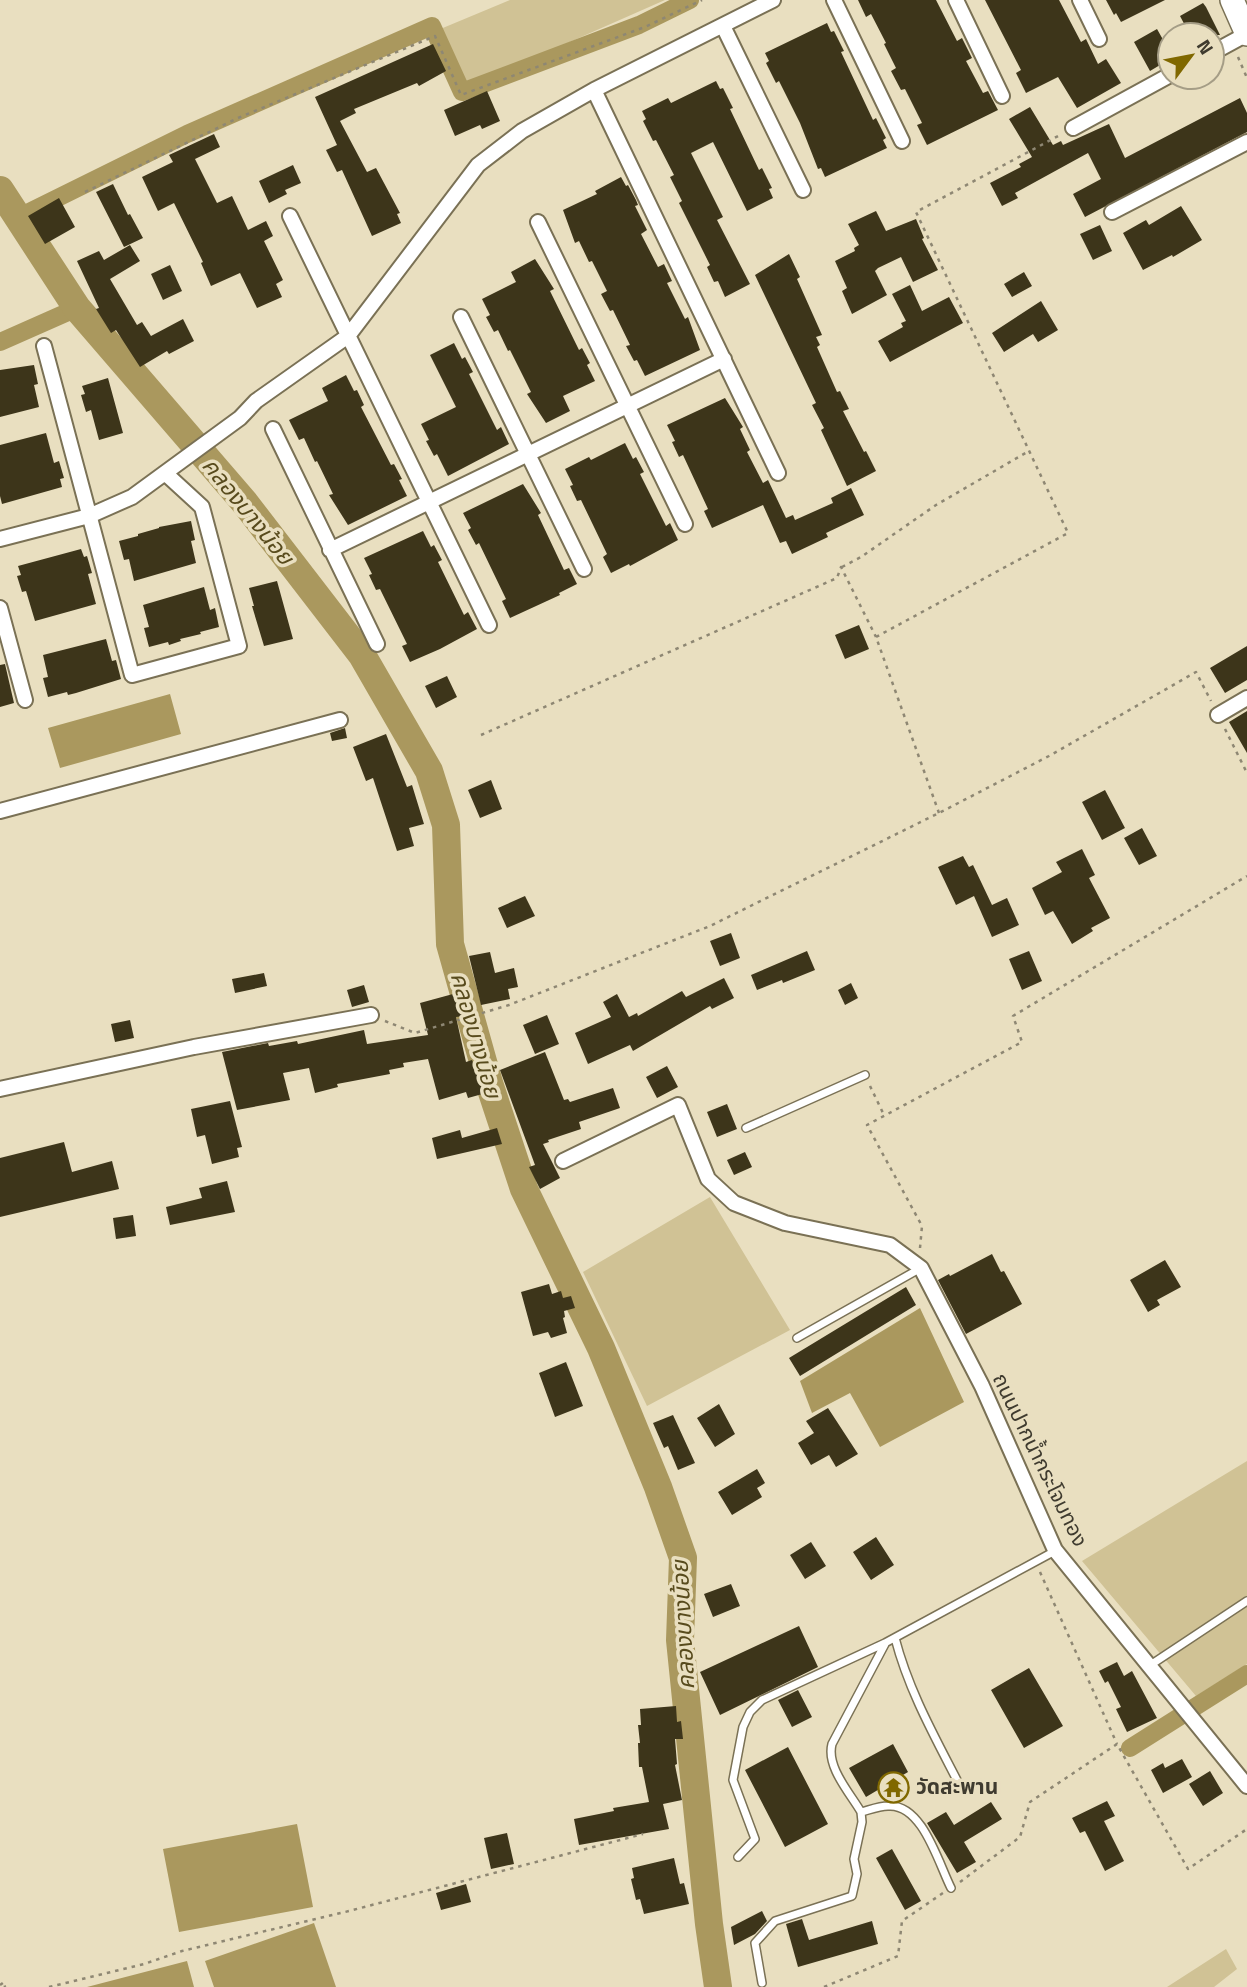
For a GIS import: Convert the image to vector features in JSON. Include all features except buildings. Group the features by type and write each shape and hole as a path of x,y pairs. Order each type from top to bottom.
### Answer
{"main road":[{"path":"1232,0 1247,34"}],"street":[{"path":"0,539 89,516 132,497 240,418 256,401 348,336 478,165 522,131 594,90 773,0"},
{"path":"834,0 902,141"},
{"path":"956,0 1002,96"},
{"path":"1080,0 1099,38"},
{"path":"723,26 803,190"},
{"path":"1226,45 1247,34"},
{"path":"1073,128 1156,83"},
{"path":"594,90 778,473"},
{"path":"1112,212 1247,142"},
{"path":"290,216 489,625"},
{"path":"538,222 685,524"},
{"path":"461,317 584,569"},
{"path":"44,346 132,675 239,646 202,506 165,473"},
{"path":"330,551 724,359"},
{"path":"273,429 377,644"},
{"path":"0,608 25,700"},
{"path":"1218,715 1247,698"},
{"path":"0,811 340,720"},
{"path":"0,1089 194,1048 372,1015"},
{"path":"563,1161 678,1105 708,1178 734,1203 785,1223 890,1245 921,1268"},
{"name":"ถนนปากน้ำกระโจมทอง","path":"921,1268 982,1386 1055,1550 1247,1786"}],"lane":[{"path":"746,1128 865,1075"},
{"path":"797,1338 921,1268"},
{"path":"738,1857 755,1839 733,1780 744,1727 750,1713 762,1700 895,1638 1055,1550"},
{"path":"1148,1666 1247,1601"},
{"path":"895,1638 918,1706 961,1788"},
{"path":"762,1983 755,1943 775,1921 852,1896 857,1874 854,1859 862,1822 861,1812 833,1765 830,1752 885,1643"},
{"path":"861,1812 889,1805 908,1810 919,1820 951,1888"}],"path":[{"path":"85,192 237,118 435,36 461,95 645,27 702,0"},
{"path":"876,637 1068,533 916,212 1073,128"},
{"path":"481,735 837,578 841,567 861,557 936,505 1029,451"},
{"path":"841,567 876,637 939,813"},
{"path":"372,1015 415,1033 509,1005 710,926 1049,756 1196,672 1247,773"},
{"path":"921,1268 922,1226 867,1125 1022,1042 1013,1016 1247,876"},
{"path":"865,1075 884,1115"},
{"path":"1035,1562 1117,1744 1188,1869 1247,1829"},
{"path":"824,1987 898,1956 902,1921 1020,1837 1030,1802 1117,1744"},
{"path":"49,1987 643,1834"},
{"path":"0,1985 4,1982 5,1987"}],"shaded area":[{"path":"510,0 665,0 463,89 438,30"},
{"path":"170,694 181,734 60,768 48,728"},
{"path":"710,1197 790,1330 647,1406 583,1272"},
{"path":"920,1308 964,1402 880,1447 850,1393 812,1413 800,1381"},
{"path":"1247,1461 1247,1664 1196,1696 1082,1561"},
{"path":"297,1824 313,1907 179,1932 163,1849"},
{"path":"314,1923 336,1987 214,1987 205,1961"},
{"path":"1226,1949 1237,1969 1214,1987 1167,1987"},
{"path":"187,1961 194,1987 87,1987"}],"waterway":[{"path":"17,218 187,134 432,26 462,92 639,25 690,0"},
{"name":"คลองบางน้อย","path":"0,190 77,308 245,503 362,655 429,771 446,825 450,944 489,1083 524,1189 601,1348 658,1487 683,1558 680,1640 718,1987"},
{"path":"0,342 77,308"},
{"path":"1130,1748 1247,1674"}],"place":[{"name":"วัดสะพาน","path":"893,1787"}]}
